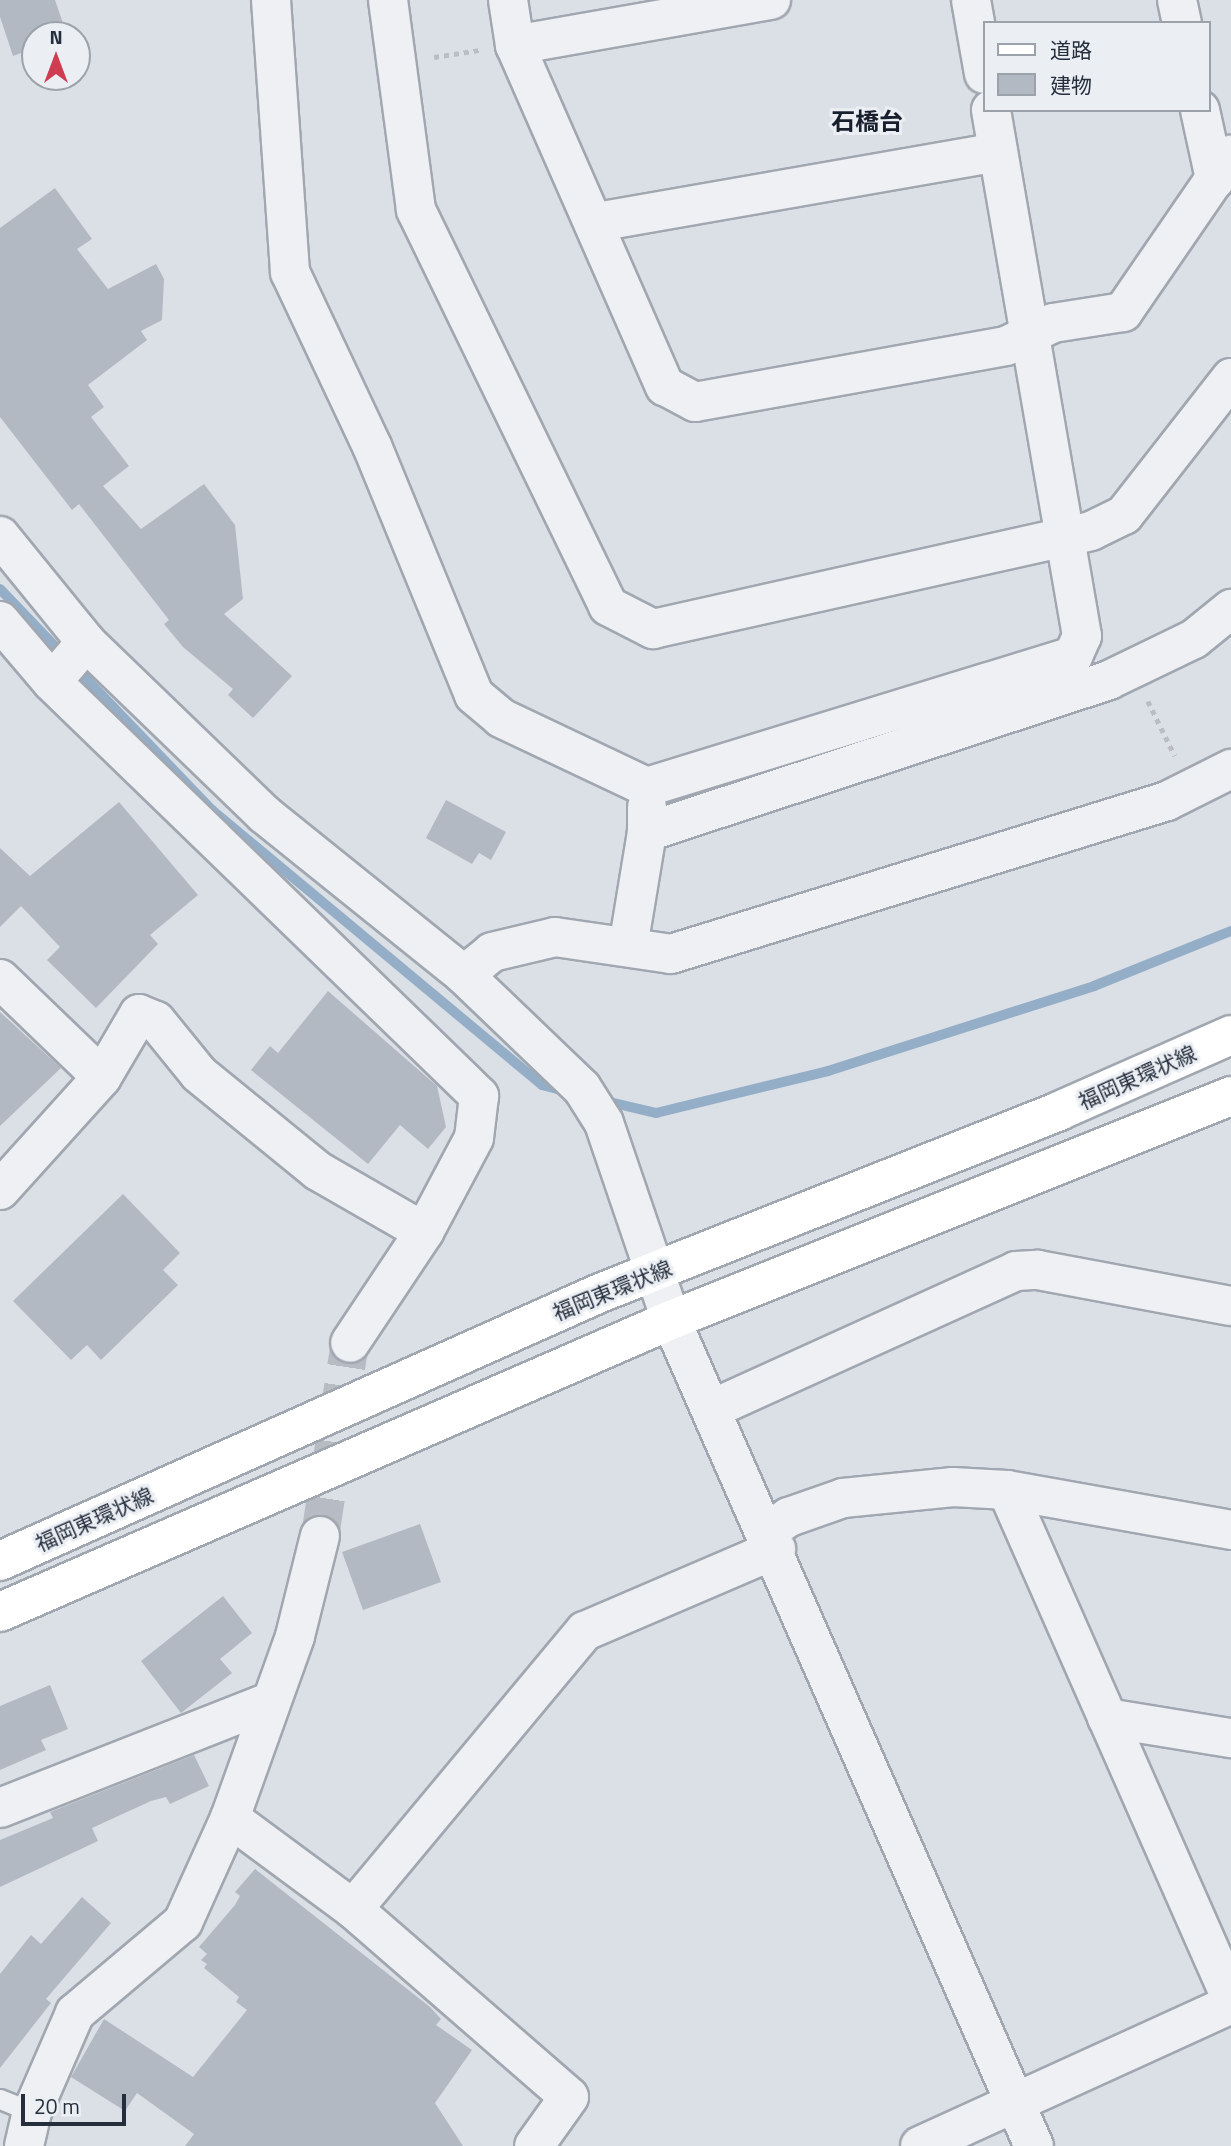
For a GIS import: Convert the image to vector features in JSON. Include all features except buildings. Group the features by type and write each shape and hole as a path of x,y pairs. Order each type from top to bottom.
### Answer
{"main road":[{"name":"福岡東環状線","path":"0,1560 655,1272 1059,1111 1231,1035"},
{"path":"0,1612 671,1320 1231,1096"}],"street":[{"path":"271,0 290,272 372,446 474,695 501,718 647,787 1073,656 1082,636 1062,540 991,112"},
{"path":"388,0 416,210 608,606 653,629 1062,540 1124,515 1231,378"},
{"path":"508,0 515,45 597,222 665,386 695,402 1006,346 1029,331 1123,312 1223,167 1201,112"},
{"path":"971,0 982,63"},
{"path":"1178,0 1182,21"},
{"path":"515,45 754,1"},
{"path":"597,222 999,152"},
{"path":"0,536 86,642 264,814 464,975 495,1009 582,1088 604,1123 671,1320 772,1541 1034,2146"},
{"path":"647,832 1110,680 1194,639 1231,610"},
{"path":"0,621 52,682 479,1096 474,1138 424,1232 350,1343"},
{"path":"52,682 86,642"},
{"path":"464,975 492,951 555,937 671,954 1167,801 1231,769"},
{"path":"628,947 647,832 647,787"},
{"path":"0,979 102,1077"},
{"path":"0,1189 102,1077 139,1014 156,1021 199,1074 318,1171 424,1232"},
{"path":"712,1409 1016,1271 1038,1270 1231,1306"},
{"path":"353,1909 585,1631 772,1541 789,1517 843,1498 898,1489 1007,1490 1231,1530"},
{"path":"1007,1490 1107,1718 1217,1937 1231,1998"},
{"path":"18,2119 75,2013 183,1922 230,1818 295,1636 320,1536"},
{"path":"0,1808 270,1702"},
{"path":"1107,1718 1231,1738"},
{"path":"230,1818 353,1909 569,2097 534,2146"},
{"path":"920,2146 1013,2100 1231,2004"}],"path":[{"path":"395,63 515,45"},
{"path":"1133,668 1191,789"}],"waterway":[{"path":"0,589 212,810 542,1085 569,1092"},
{"path":"601,1100 656,1113 828,1071 1094,986 1231,931"}],"tunnel":[{"path":"320,1536 350,1343"}],"district":[{"name":"石橋台","path":"867,122"}]}
